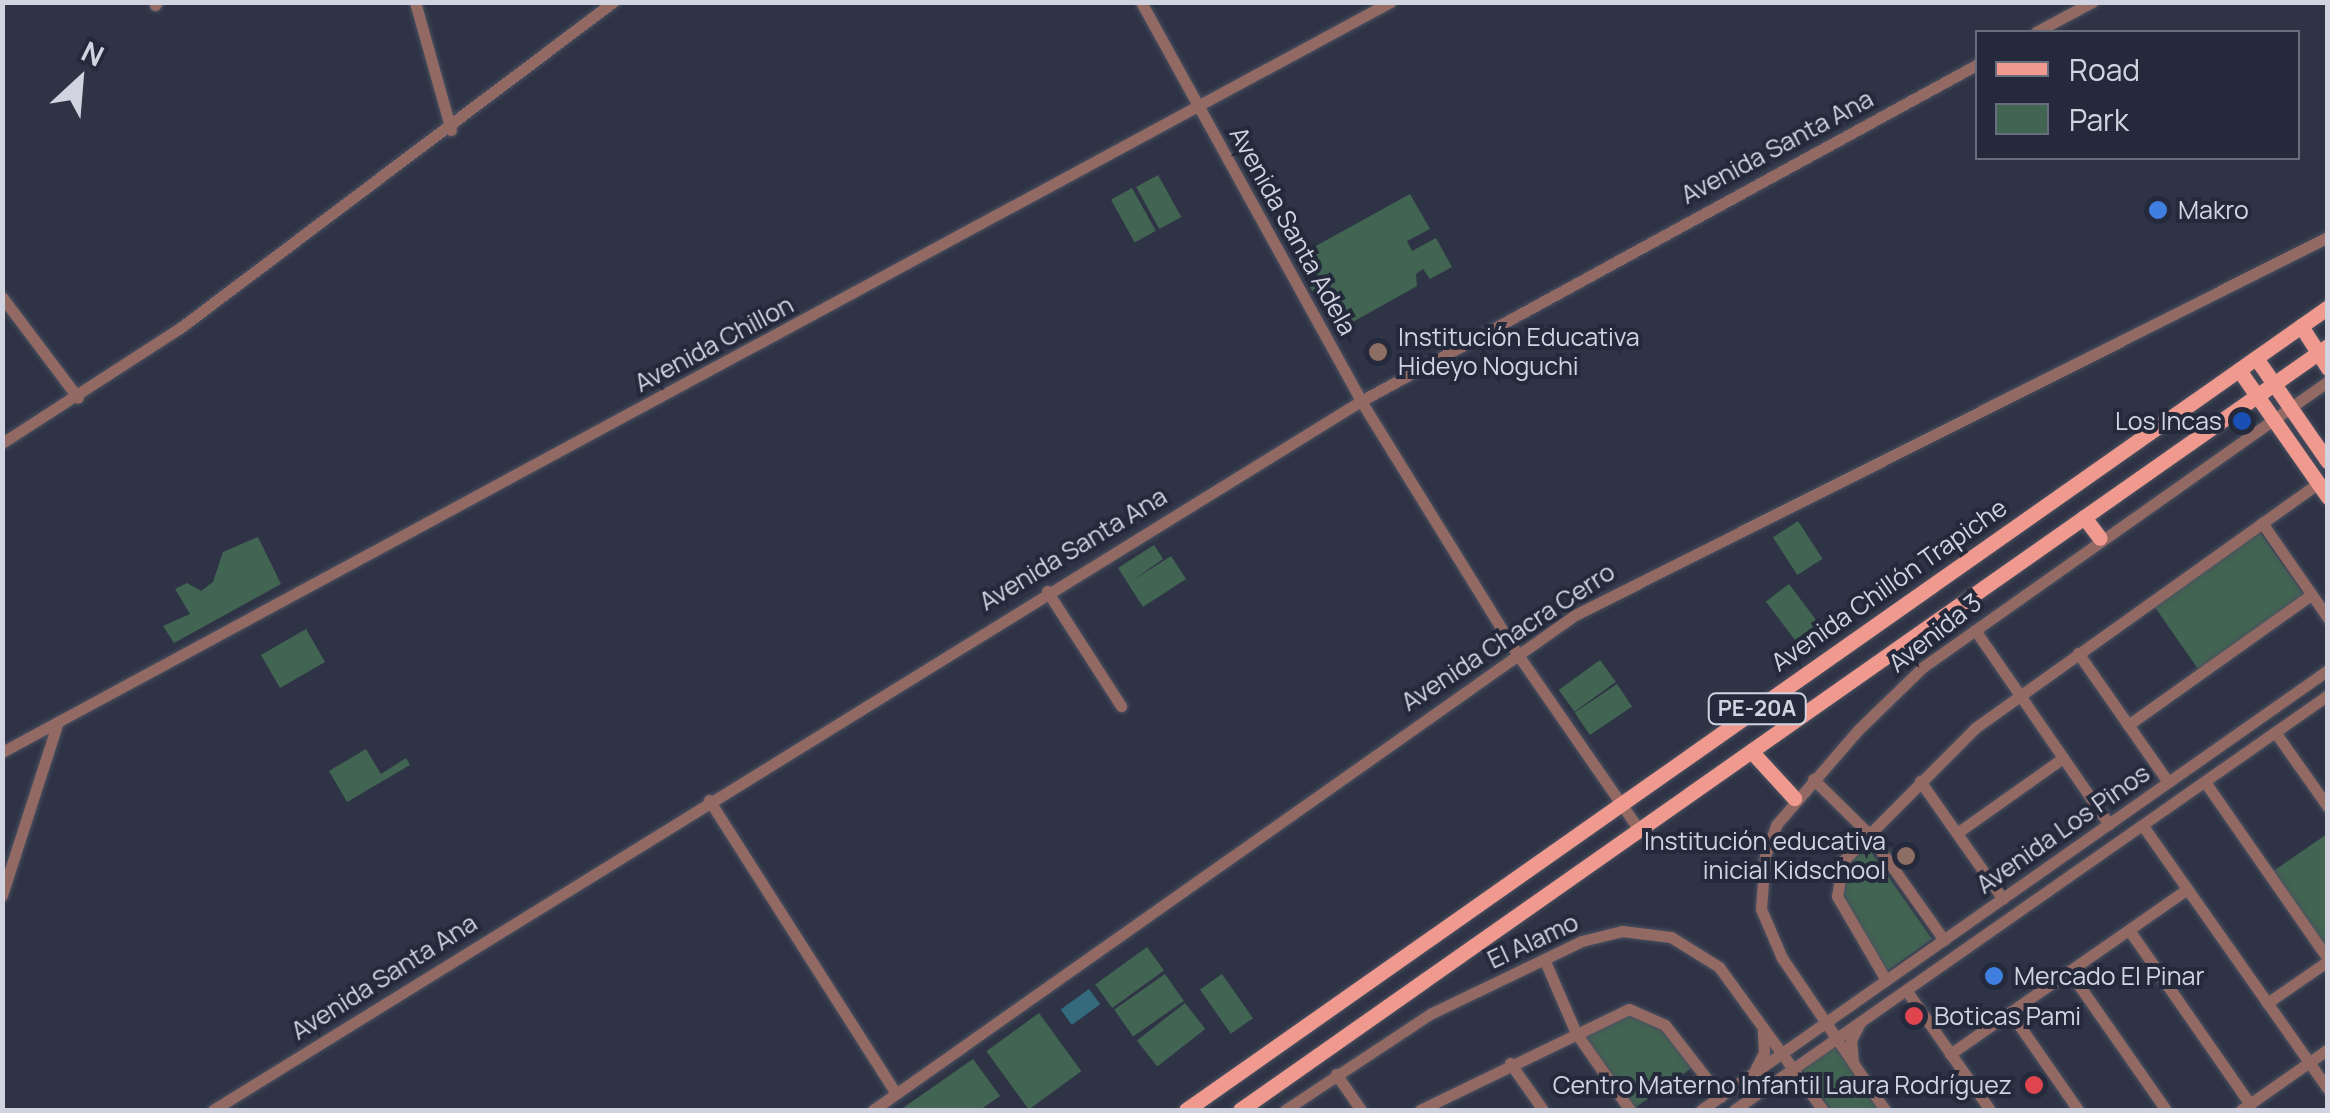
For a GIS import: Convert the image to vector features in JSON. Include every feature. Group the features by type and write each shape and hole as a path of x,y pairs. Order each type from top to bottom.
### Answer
{"main road":[{"name":"Avenida Chillón Trapiche","path":"1186,1110 2328,308"},
{"path":"2300,326 2324,349 2328,368"},
{"name":"PE-20A","path":"1240,1110 2324,349"},
{"path":"2256,358 2328,462"},
{"path":"2239,370 2323,490"},
{"path":"2084,517 2100,538"},
{"path":"1938,582 1957,607"},
{"path":"1781,692 1799,718"},
{"path":"1751,751 1794,798"},
{"path":"1694,753 1713,778"},
{"path":"1444,929 1462,954"},
{"path":"1387,969 1404,995"}],"street":[{"path":"414,2 450,130"},
{"path":"2,424 8,440 78,398 450,130 613,2"},
{"name":"Avenida Santa Adela","path":"1141,2 1360,401 1518,655 1639,830"},
{"name":"Avenida Chillon","path":"2,752 1390,2"},
{"path":"2040,30 2092,2"},
{"name":"Avenida Santa Ana","path":"213,1110 1360,401 1975,66"},
{"name":"Avenida Chacra Cerro","path":"873,1110 1518,655 1625,586 2328,237"},
{"path":"2,297 78,398"},
{"name":"Avenida 3","path":"1885,1110 1809,1000 1761,909 1765,856 1794,798 1923,667 2100,538 2328,381"},
{"path":"1886,980 1841,908 1835,885 1842,861 1920,781 2020,694 2262,523 2323,490"},
{"path":"2262,523 2328,618"},
{"path":"1047,591 1121,706"},
{"path":"2128,725 2311,595"},
{"path":"1974,630 2109,824"},
{"path":"2078,653 2168,782"},
{"name":"Avenida Los Pinos","path":"1701,1110 2328,670"},
{"name":"Avenida Los Pinos","path":"1734,1110 2328,695"},
{"path":"2,895 58,722"},
{"path":"2275,732 2328,807"},
{"path":"1957,833 2063,758"},
{"path":"1812,779 1868,834 1944,940"},
{"path":"2314,789 2328,780"},
{"path":"1920,781 2003,899"},
{"path":"2205,782 2328,960 2267,1003"},
{"path":"709,800 896,1094"},
{"path":"2144,826 2328,1089"},
{"path":"1950,1054 2187,889"},
{"path":"1972,921 1982,937"},
{"path":"2129,930 2245,1107 2328,1050"},
{"name":"El Alamo","path":"1285,1110 1430,1014 1601,935 1671,937 1719,966 1820,1106"},
{"path":"1544,959 1576,1033 1630,1110"},
{"path":"2069,971 2166,1110"},
{"path":"1906,990 1990,1110"},
{"path":"1809,1000 1829,1008 1854,1002"},
{"path":"1420,1110 1615,1014 1640,1010 1665,1025 1720,1097"},
{"path":"2010,1012 2078,1110"},
{"path":"1748,1077 1764,1052 1758,1018"},
{"path":"1857,1070 1852,1040 1866,1018"},
{"path":"1510,1063 1542,1110"},
{"path":"1336,1074 1361,1110"},
{"path":"1764,1090 1789,1084 1820,1106"}],"green space":[{"path":"1158,175 1181,217 1159,229 1136,187"},
{"path":"1132,188 1156,231 1135,242 1111,200"},
{"path":"1410,194 1430,229 1407,241 1412,251 1436,238 1452,267 1430,279 1423,269 1416,274 1417,286 1335,332 1294,258"},
{"path":"1798,521 1823,559 1797,575 1773,537"},
{"path":"2259,531 2304,595 2198,669 2153,605"},
{"path":"258,537 281,584 174,643 163,626 190,614 175,589 187,583 201,591 213,582 223,552"},
{"path":"1154,545 1163,559 1132,581 1171,556 1186,579 1143,607 1118,568"},
{"path":"1789,584 1818,623 1795,641 1766,601"},
{"path":"306,629 325,662 280,688 261,655"},
{"path":"1600,660 1616,682 1575,712 1559,690"},
{"path":"1617,684 1632,706 1590,735 1575,713"},
{"path":"366,749 381,774 406,758 410,765 347,802 329,771"},
{"path":"2327,834 2327,952 2272,872"},
{"path":"1867,846 1932,939 1887,971 1841,892 1848,866"},
{"path":"1147,947 1164,970 1112,1008 1095,985"},
{"path":"1165,974 1184,1001 1133,1037 1114,1010"},
{"path":"1222,974 1253,1018 1231,1034 1200,989"},
{"path":"1185,1003 1205,1029 1157,1067 1137,1041"},
{"path":"1039,1013 1081,1071 1029,1109 986,1051"},
{"path":"1629,1015 1661,1030 1693,1067 1633,1109 1583,1035"},
{"path":"1835,1047 1880,1110 1831,1110 1802,1069"},
{"path":"973,1059 1000,1096 980,1110 900,1110"}],"water":[{"path":"1089,989 1100,1004 1072,1025 1061,1010"}],"place":[{"name":"Makro","path":"2158,210"},
{"name":"Institución Educativa Hideyo Noguchi","path":"1378,352"},
{"name":"Los Incas","path":"2242,421"},
{"name":"Institución educativa inicial Kidschool","path":"1906,856"},
{"name":"Mercado El Pinar","path":"1994,976"},
{"name":"Boticas Pami","path":"1914,1016"},
{"name":"Centro Materno Infantil Laura Rodríguez","path":"2034,1085"}]}
